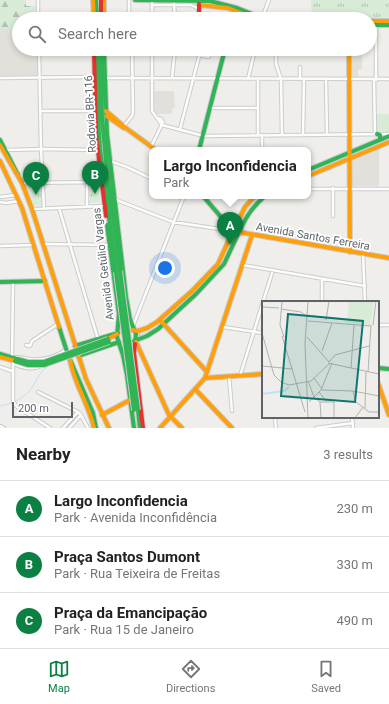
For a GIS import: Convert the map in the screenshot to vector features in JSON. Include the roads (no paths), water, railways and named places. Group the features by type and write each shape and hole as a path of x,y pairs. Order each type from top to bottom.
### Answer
{"main road":[{"path":"101,0 101,12"},
{"path":"104,0 104,12"},
{"path":"135,0 152,2 192,1 199,4 228,8 239,12"},
{"path":"94,1 95,12"},
{"path":"377,21 389,21"},
{"path":"377,25 389,25"},
{"name":"Avenida Getúlio Vargas","path":"94,56 94,102 97,150 119,319 118,338 123,355 134,428"},
{"name":"Rodovia BR-116","path":"97,56 100,148 118,272"},
{"name":"Rodovia BR-116","path":"101,56 107,171 117,245 118,272"},
{"name":"Avenida Getúlio Vargas","path":"104,56 106,111 104,118 126,297 130,319 136,335 134,353 144,428"},
{"path":"201,147 223,56"},
{"path":"349,56 350,252"},
{"path":"105,65 103,69 104,118 109,116 125,127"},
{"path":"94,102 97,83"},
{"path":"106,111 151,147"},
{"path":"376,134 380,135 380,139"},
{"path":"311,169 389,135"},
{"path":"0,140 18,176"},
{"path":"311,175 389,142"},
{"path":"0,145 22,183 32,209 86,379 109,428"},
{"path":"7,159 1,162 19,201 68,355 70,366 91,414 95,428"},
{"path":"107,171 112,182"},
{"path":"206,199 233,232"},
{"path":"75,346 124,330 146,328 161,319 214,269 220,261 245,207 252,199"},
{"path":"108,341 126,342 135,340 147,336 165,323 196,294 224,264 246,216 251,208 262,199"},
{"path":"117,221 117,245"},
{"path":"107,222 112,237"},
{"name":"Avenida Santos Ferreira","path":"233,232 389,258"},
{"path":"160,428 205,378 208,372 252,235"},
{"path":"118,272 137,428"},
{"path":"0,282 45,281"},
{"path":"119,319 124,325 128,324 130,319"},
{"path":"161,319 208,372"},
{"path":"0,357 28,362 44,362 108,341 118,333"},
{"path":"135,340 170,417 182,428"},
{"path":"78,356 119,342"},
{"path":"123,355 124,350 128,348 134,353"},
{"path":"61,353 68,355"},
{"path":"0,354 14,360"},
{"path":"379,368 389,369"},
{"path":"205,378 262,374"},
{"path":"379,386 389,415"},
{"path":"195,389 232,428"},
{"path":"102,415 130,400"},
{"path":"136,410 140,428"}],"street":[{"path":"38,0 38,12"},
{"path":"129,0 130,12"},
{"path":"265,12 269,0"},
{"path":"175,12 174,2 191,5 199,4"},
{"path":"40,56 44,208"},
{"path":"125,127 133,112 132,56"},
{"path":"152,56 152,111 162,125 204,136 303,134 389,135"},
{"path":"172,78 175,56"},
{"path":"180,129 199,56 209,57"},
{"path":"248,79 253,56"},
{"path":"276,56 276,64 281,79 282,135"},
{"path":"375,56 376,134"},
{"path":"300,67 300,79"},
{"path":"0,78 94,77"},
{"path":"105,78 389,79"},
{"path":"258,79 258,135"},
{"path":"303,134 304,79"},
{"path":"326,79 327,134"},
{"path":"210,108 258,108"},
{"path":"41,111 95,111"},
{"path":"151,147 162,125"},
{"path":"262,135 262,147"},
{"path":"6,150 97,150"},
{"path":"109,161 149,177"},
{"path":"87,182 87,206"},
{"path":"22,183 102,182"},
{"path":"311,188 389,189"},
{"path":"333,188 333,216"},
{"path":"0,197 16,194"},
{"path":"114,199 173,222 233,232"},
{"path":"133,329 136,317 183,199"},
{"path":"0,202 6,203 19,201"},
{"path":"116,210 117,206 122,203"},
{"path":"32,209 105,206"},
{"path":"59,208 98,339"},
{"path":"222,230 228,234 230,239"},
{"path":"42,244 110,245"},
{"path":"0,246 33,245"},
{"path":"363,254 365,301"},
{"path":"242,265 365,286"},
{"path":"264,301 273,270"},
{"path":"322,279 322,301"},
{"path":"13,282 13,401 16,406 50,428"},
{"path":"240,376 262,306"},
{"path":"130,319 133,320 136,317"},
{"path":"26,345 30,346 32,341 58,324"},
{"path":"379,326 389,325"},
{"path":"223,327 262,334"},
{"path":"14,360 17,357 44,359 61,353"},
{"path":"14,360 20,366 34,368 40,367 44,359"},
{"path":"0,367 12,371"},
{"path":"229,376 232,411"},
{"path":"38,392 78,412 88,428"},
{"path":"63,428 78,412"},
{"path":"69,428 81,415"},
{"path":"352,418 353,428"},
{"path":"275,419 276,428"},
{"path":"316,428 353,423"},
{"path":"0,426 4,428"}],"waterway":[{"path":"0,406 17,401 26,395 44,369 48,366"}],"railway":[{"path":"0,150 33,223 76,361 103,428"}],"place":[{"name":"Praça Santos Dumont","path":"95,194"},
{"name":"Praça da Emancipação","path":"36,195"},
{"name":"Largo Inconfidencia","path":"230,245"}]}
